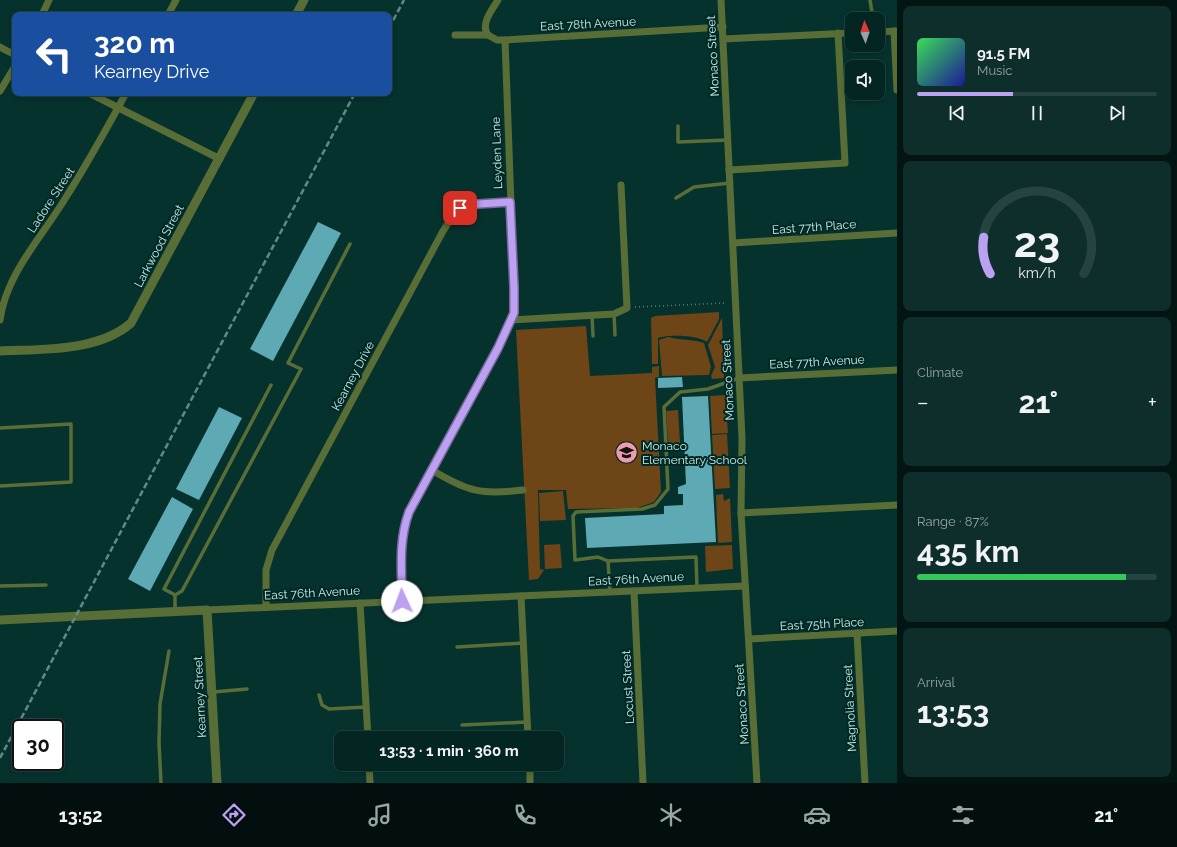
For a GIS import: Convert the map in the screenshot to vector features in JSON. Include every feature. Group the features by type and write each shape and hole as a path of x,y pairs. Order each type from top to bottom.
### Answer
{"street":[{"path":"43,12 49,0"},
{"path":"170,12 176,0"},
{"path":"298,12 304,0"},
{"path":"488,35 484,28 485,23 498,0"},
{"name":"Monaco Street","path":"721,0 742,438 741,513 758,783"},
{"name":"East 78th Avenue","path":"455,35 488,35 497,40 505,40 723,26"},
{"path":"885,32 896,31 897,90"},
{"path":"729,170 845,163 838,33"},
{"path":"723,38 845,33"},
{"name":"Leyden Lane","path":"402,601 401,546 403,528 409,512 495,355 511,320 514,308 505,40"},
{"path":"0,47 12,53"},
{"path":"0,91 12,71"},
{"path":"95,96 220,158"},
{"name":"Ladore Street","path":"0,320 4,300 17,272 90,160 124,96"},
{"name":"Larkwood Street","path":"0,351 79,345 116,334 131,323 252,96"},
{"path":"511,320 614,314 627,308 621,186"},
{"name":"Kearney Drive","path":"266,607 266,570 272,550 443,231 454,214 462,207 478,204 510,202"},
{"name":"East 77th Place","path":"733,243 897,233"},
{"name":"East 77th Avenue","path":"739,378 897,370"},
{"path":"432,470 470,490 491,493 523,490"},
{"path":"741,513 897,504"},
{"name":"East 76th Avenue","path":"0,620 745,586"},
{"name":"Locust Street","path":"634,591 643,783"},
{"path":"521,596 528,731"},
{"path":"360,603 368,731"},
{"name":"Kearney Street","path":"207,610 217,783"},
{"name":"East 75th Place","path":"749,639 897,630"},
{"name":"Magnolia Street","path":"857,633 865,783"},
{"path":"369,771 370,783"},
{"path":"530,771 530,783"}],"lane":[{"path":"870,0 872,12"},
{"path":"678,126 678,142 728,140"},
{"path":"676,198 694,187 730,183"},
{"path":"176,595 182,591 302,369 288,363 350,244"},
{"path":"614,314 615,335"},
{"path":"592,315 593,336"},
{"path":"697,588 696,557 608,561 598,558 575,560 573,516 576,512 642,509 655,505 668,489 664,407 680,392 708,389 739,378"},
{"path":"176,595 164,589 271,385"},
{"path":"0,428 71,424 72,482 0,486"},
{"path":"608,561 610,592"},
{"path":"0,586 46,585"},
{"path":"175,611 176,595"},
{"path":"457,647 523,643"},
{"path":"161,783 159,743 160,704 169,652"},
{"path":"212,692 248,689"},
{"path":"319,695 322,705 330,709 366,707"},
{"path":"462,725 527,722"}],"path":[{"path":"627,308 736,303"}],"shaded area":[{"path":"719,312 719,319 707,342 697,338 683,336 658,338 658,364 652,364 651,318 655,316"},
{"path":"722,318 724,378 712,379 711,376 715,367 708,345"},
{"path":"586,326 590,376 652,373 652,367 659,366 659,377 655,378 661,492 654,502 637,508 568,509 566,490 538,490 540,569 544,570 538,579 529,580 516,330"},
{"path":"668,337 704,343 711,367 709,375 662,376 659,340"},
{"path":"725,395 728,433 712,434 710,396"},
{"path":"678,410 680,443 668,443 666,411"},
{"path":"727,434 730,488 715,489 712,435"},
{"path":"563,491 566,520 540,521 539,493"},
{"path":"723,494 724,501 730,498 732,542 718,543 716,495"},
{"path":"560,544 562,568 545,569 544,545"},
{"path":"732,545 733,569 706,572 705,546"}],"building":[{"path":"318,222 341,233 273,361 250,349"},
{"path":"682,377 683,387 658,388 658,378"},
{"path":"708,396 716,542 587,548 585,518 664,514 664,506 683,505 683,494 678,494 678,487 686,484 682,397"},
{"path":"219,407 242,418 199,500 176,489"},
{"path":"172,497 193,509 150,591 128,579"}],"railway":[{"path":"392,22 404,0"},
{"path":"0,758 353,96"}],"place":[{"name":"Monaco Elementary School","path":"626,453"}],"route":[{"path":"402,601 401,546 403,528 409,512 471,400 514,313 510,202 466,205 460,208"}]}
